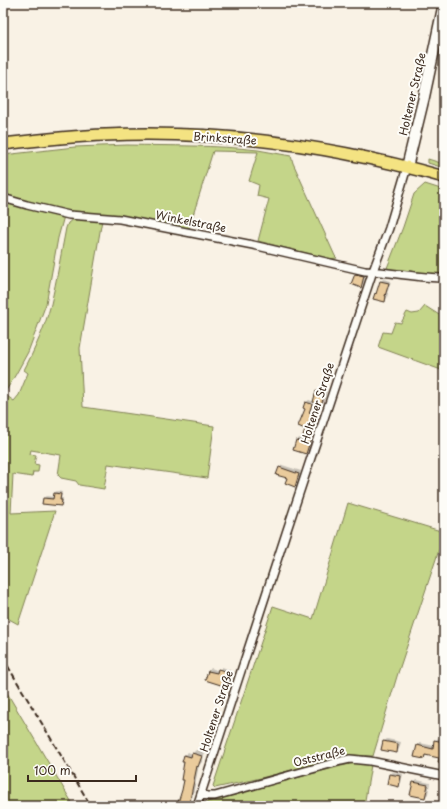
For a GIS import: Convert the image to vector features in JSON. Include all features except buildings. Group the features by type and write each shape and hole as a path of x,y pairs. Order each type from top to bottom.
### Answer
{"main road":[{"name":"Holtener Straße","path":"407,167 444,3"},
{"name":"Brinkstraße","path":"3,144 106,135 167,134 228,137 279,142 350,154 444,177"}],"street":[{"name":"Holtener Straße","path":"197,806 373,271 389,228 407,167"},
{"name":"Winkelstraße","path":"3,198 69,215 120,219 253,245 365,271 427,278 444,278"},
{"name":"Oststraße","path":"201,794 215,796 341,761 350,760 370,761 444,776"}],"green space":[{"path":"127,145 226,147 258,150 291,156 337,258 329,259 258,241 269,199 257,196 259,185 249,181 258,152 213,151 189,228 63,211 3,195 3,155 75,147"},
{"path":"428,159 444,164 444,168 428,163"},
{"path":"425,184 444,190 444,274 399,271 387,268 414,194"},
{"path":"3,200 64,216 58,238 46,304 28,352 4,394 14,401 19,395 28,373 24,370 49,313 68,223 73,219 102,220 80,348 83,407 214,426 207,478 108,464 104,489 79,485 76,481 61,478 58,475 61,455 31,450 30,454 36,455 34,464 39,465 38,472 33,472 32,477 13,474 11,513 55,511 18,624 9,619 3,612"},
{"path":"425,306 444,318 444,371 378,347 383,332 391,333 395,322 401,323 407,312 412,314 419,313"},
{"path":"348,503 444,532 398,673 373,756 351,755 215,788 213,786 273,606 313,619"},
{"path":"3,686 74,806 3,806"},
{"path":"354,763 371,765 364,806 206,806 207,802"}],"railway":[{"path":"3,658 91,806"}]}
